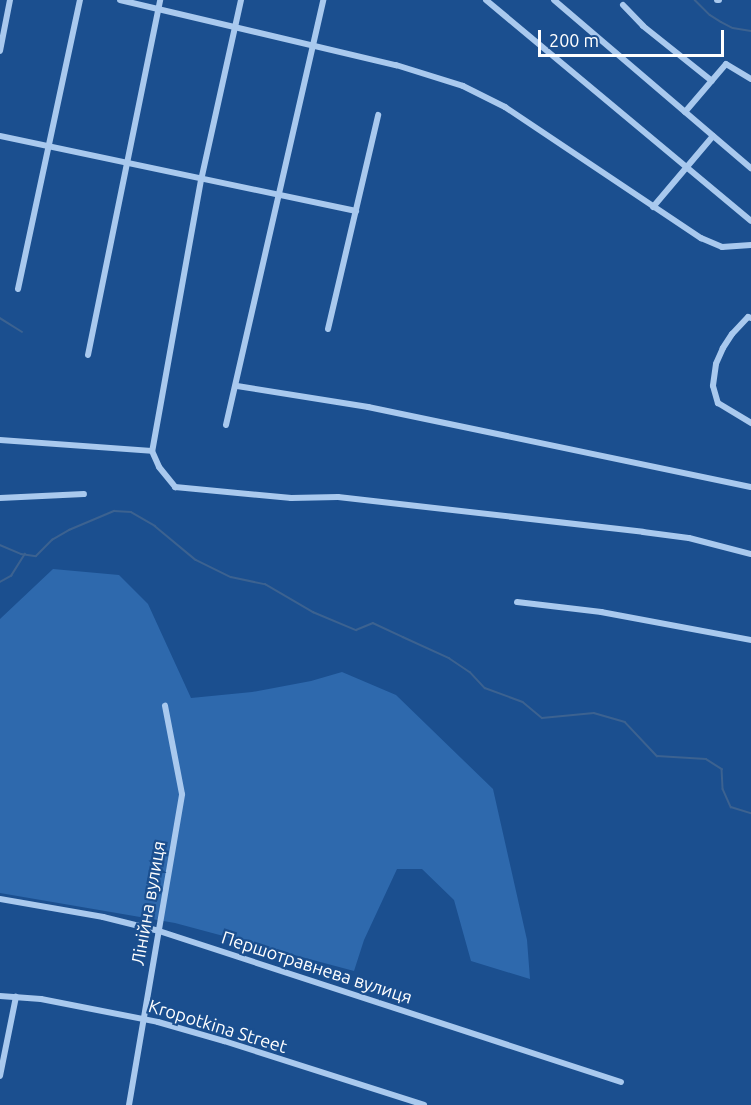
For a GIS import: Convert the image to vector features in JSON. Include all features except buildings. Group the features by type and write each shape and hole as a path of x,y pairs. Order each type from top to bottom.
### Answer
{"street":[{"path":"0,51 10,0"},
{"path":"18,289 80,0"},
{"path":"120,0 314,45 464,86 505,107 653,207 711,242 722,246 751,245"},
{"path":"88,354 125,163 160,0"},
{"path":"241,0 201,180 153,451 159,468 175,487 291,498 338,497 643,532 689,538 751,554"},
{"path":"226,425 237,386 323,0"},
{"path":"486,0 751,221"},
{"path":"554,0 751,168"},
{"path":"623,5 643,26 712,81"},
{"path":"685,112 726,64 751,79"},
{"path":"328,329 378,116"},
{"path":"0,136 356,211"},
{"path":"653,207 713,136"},
{"path":"751,318 748,317 732,334 723,348 716,364 712,386 718,403 751,423"},
{"path":"237,386 379,410 751,487"},
{"path":"0,440 153,451"},
{"path":"0,498 84,494"},
{"path":"517,602 601,612 751,640"},
{"name":"Лінійна вулиця","path":"129,1105 182,794 165,706"},
{"name":"Першотравнева вулиця","path":"0,899 104,917 159,931 621,1082"},
{"name":"Kropotkina Street","path":"0,996 41,999 144,1019 224,1041 424,1105"},
{"path":"0,1076 16,997"}],"shaded area":[{"path":"53,569 119,575 148,604 191,698 252,692 311,681 342,672 396,695 493,789 527,940 530,979 471,961 454,900 422,869 397,869 364,940 354,971 175,923 0,893 0,619"}],"waterway":[{"path":"695,0 721,22 733,28 751,31"},
{"path":"0,318 22,332"},
{"path":"0,545 21,554 36,556 52,540 69,530 114,511 131,512 155,526 196,560 231,577 265,584 313,612 356,630 373,623 449,658 470,672 485,688 523,702 542,718 594,713 625,722 657,756 706,759 722,769 723,789 731,807 751,813"},
{"path":"0,582 11,576 25,554"}]}
